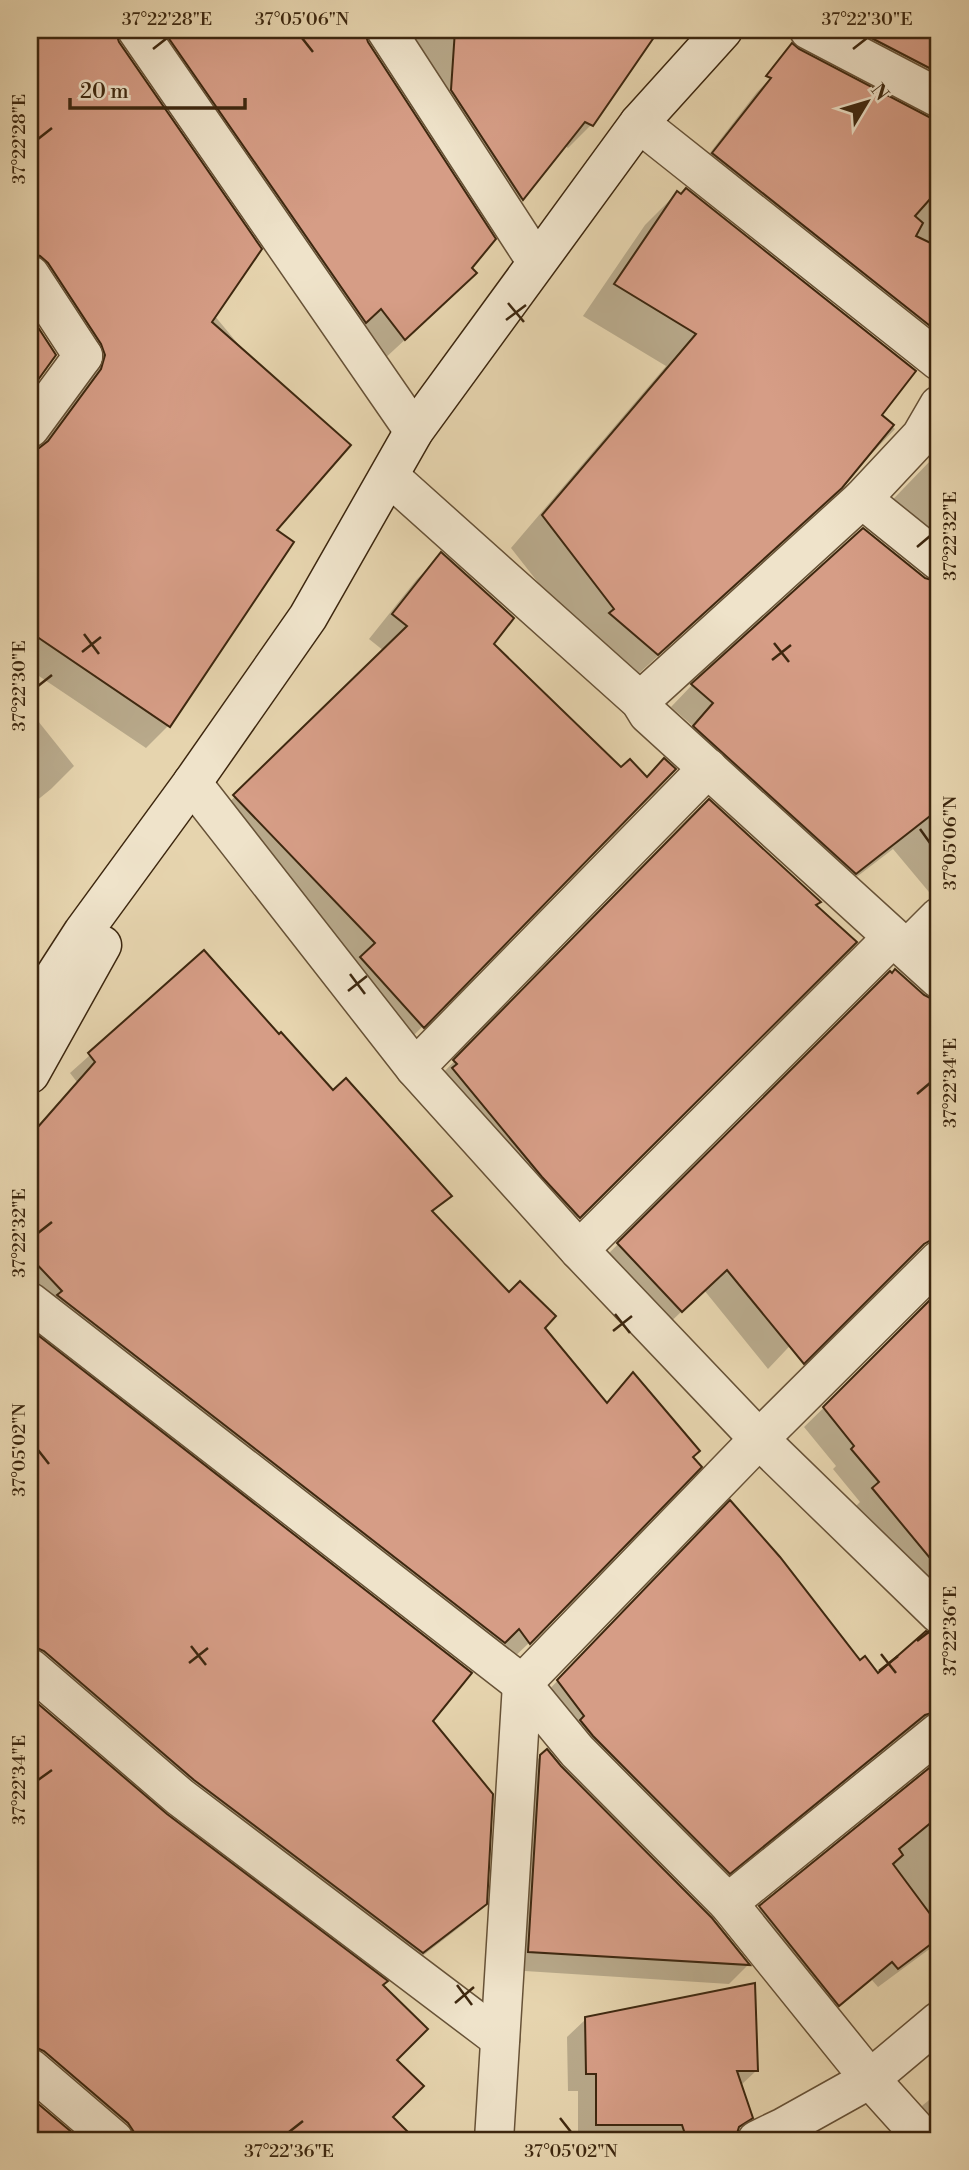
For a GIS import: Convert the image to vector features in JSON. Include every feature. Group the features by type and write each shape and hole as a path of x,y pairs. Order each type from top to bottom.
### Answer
{"street":[{"path":"137,30 414,431"},
{"path":"386,30 536,261"},
{"path":"30,1014 83,932 308,617 414,431 639,123 723,30"},
{"path":"809,30 939,98"},
{"path":"639,123 939,361"},
{"path":"30,275 83,356"},
{"path":"30,320 83,356"},
{"path":"30,428 83,356"},
{"path":"640,701 862,499 921,436 939,405"},
{"path":"390,477 640,701 649,714 939,979"},
{"path":"862,499 939,561"},
{"path":"415,1068 708,768"},
{"path":"192,783 415,1068 579,1250 759,1439 939,1614"},
{"path":"30,1074 192,783"},
{"path":"579,1250 900,943 939,917"},
{"path":"494,2140 522,1684 759,1439 939,1260"},
{"path":"30,1302 522,1684 577,1751 728,1903 870,2079 925,2140"},
{"path":"30,1668 180,1797 500,2039"},
{"path":"728,1903 939,1732"},
{"path":"775,2136 870,2079 939,2021"},
{"path":"30,2068 114,2140"}],"building":[{"path":"30,30 115,30 119,42 262,249 212,322 351,445 277,530 294,542 170,727 30,632 30,450 39,448 48,441 101,369 105,355 101,344 48,263 40,256 30,253"},
{"path":"163,30 364,30 368,42 496,239 472,268 477,273 405,340 381,309 366,323"},
{"path":"455,30 659,30 593,126 585,122 523,200 451,90"},
{"path":"856,30 939,30 939,73"},
{"path":"792,43 939,120 939,189 915,216 923,223 916,236 939,247 939,333 712,153 771,78 766,76"},
{"path":"686,188 916,371 882,415 894,425 842,488 658,655 609,613 614,609 542,515 696,334 614,284 677,191 681,194"},
{"path":"30,315 56,355 30,391"},
{"path":"863,528 925,578 939,582 939,809 856,874 693,726 713,703 691,684"},
{"path":"441,552 514,618 494,644 621,767 630,759 647,777 664,758 676,769 424,1028 360,957 375,943 233,795 407,626 392,614"},
{"path":"709,799 821,902 816,905 857,942 580,1218 542,1177 452,1068 457,1064 453,1060"},
{"path":"204,950 333,1090 346,1078 452,1196 432,1211 509,1292 520,1281 556,1316 545,1328 607,1403 633,1372 700,1451 693,1457 702,1467 530,1644 519,1629 505,1643 57,1295 62,1291 30,1257 30,1136 95,1062 88,1053"},
{"path":"895,969 924,995 939,1000 939,1239 924,1244 804,1364 727,1270 682,1312 617,1243"},
{"path":"939,1291 939,1569 872,1488 879,1482 851,1449 854,1446 823,1407"},
{"path":"30,1329 472,1673 433,1721 493,1794 487,1904 423,1953 194,1780 44,1651 30,1647"},
{"path":"730,1500 780,1557 860,1660 865,1656 878,1673 926,1631 939,1635 939,1711 925,1715 730,1874 593,1736 580,1720 584,1716 557,1680"},
{"path":"30,1697 167,1814 388,1981 383,1985 428,2029 397,2060 424,2086 393,2117 416,2140 135,2140 134,2132 128,2123 44,2051 30,2047"},
{"path":"547,1749 712,1918 750,1965 528,1952 540,1755"},
{"path":"939,1760 939,1816 899,1849 903,1855 893,1864 939,1926 939,1938 898,1969 892,1962 839,2006 759,1906"},
{"path":"755,1983 758,2071 737,2071 753,2118 739,2127 735,2140 687,2140 682,2125 596,2125 596,2074 586,2074 585,2017"},
{"path":"30,2097 81,2140 30,2140"}]}
